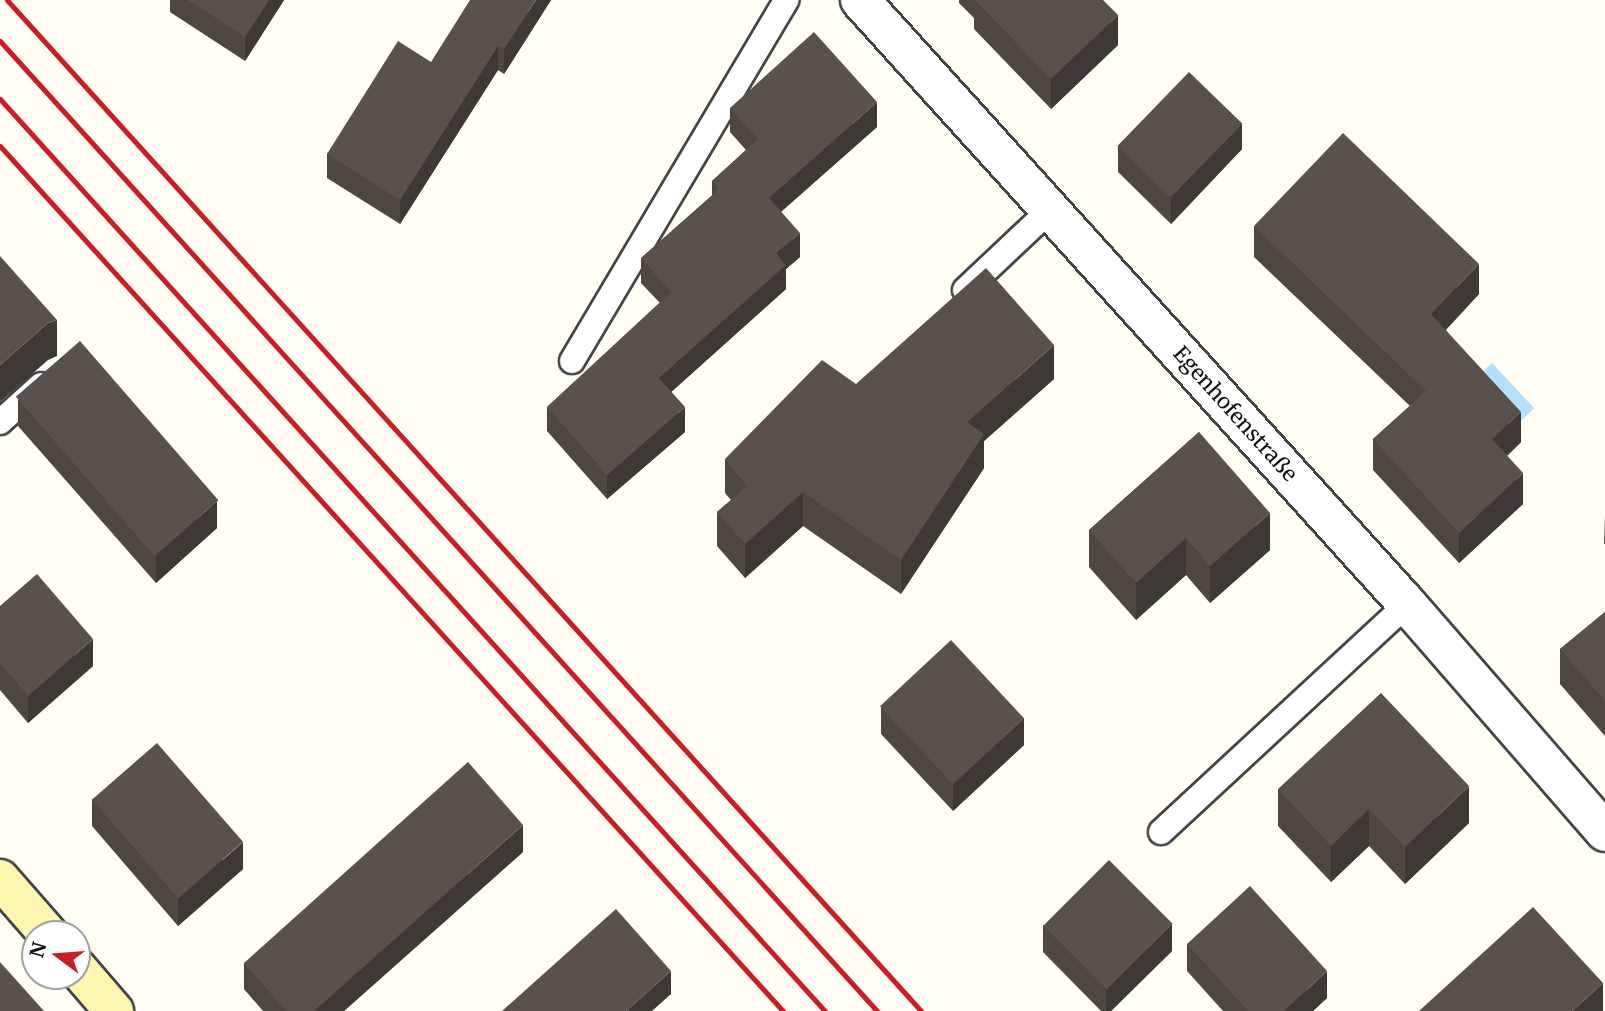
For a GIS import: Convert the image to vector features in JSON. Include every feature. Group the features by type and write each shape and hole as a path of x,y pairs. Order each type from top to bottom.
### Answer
{"street":[{"name":"Egenhofenstraße","path":"860,0 1407,604 1605,832"},
{"path":"0,879 36,920"},
{"path":"91,984 114,1011"}],"lane":[{"path":"572,360 786,0"},
{"path":"950,304 1050,210"},
{"path":"0,422 58,371"},
{"path":"1161,832 1407,604"}],"water":[{"path":"1492,363 1534,408 1514,427 1472,382"}],"building":[{"path":"188,0 269,0 245,37"},
{"path":"470,0 536,0 504,49 498,46 400,200 327,154 398,41 431,62"},
{"path":"975,0 1103,0 1118,15 1051,79"},
{"path":"814,32 877,102 769,198 800,233 776,253 786,265 659,378 685,407 607,475 547,407 671,292 641,258 719,189 712,181 758,139 730,108"},
{"path":"1189,72 1242,123 1171,197 1117,146"},
{"path":"1343,133 1479,264 1431,314 1521,412 1492,439 1523,473 1459,533 1373,439 1426,391 1254,226"},
{"path":"0,256 57,320 48,323 0,365"},
{"path":"986,268 1054,345 967,422 984,434 901,560 803,492 745,544 717,512 747,486 725,459 822,360 856,384"},
{"path":"80,341 218,500 154,556 16,397"},
{"path":"1199,432 1270,513 1210,566 1186,538 1136,583 1089,530"},
{"path":"37,574 93,639 28,696 0,663 0,606"},
{"path":"1605,612 1605,701 1560,649"},
{"path":"951,640 1024,718 953,784 880,706"},
{"path":"1381,693 1469,786 1405,847 1369,809 1331,846 1278,789"},
{"path":"157,743 243,842 178,898 92,799"},
{"path":"468,762 523,825 314,1011 286,1011 244,963"},
{"path":"1109,860 1173,924 1107,989 1043,926"},
{"path":"1250,886 1327,971 1284,1011 1248,1011 1187,944"},
{"path":"1533,907 1603,983 1572,1011 1419,1011"},
{"path":"616,909 671,971 626,1011 502,1011"},
{"path":"0,962 21,985 21,990 25,990 44,1011 0,1011"}],"railway":[{"path":"7,0 921,1011"},
{"path":"0,41 877,1011"},
{"path":"0,99 825,1011"},
{"path":"0,146 783,1011"}]}
